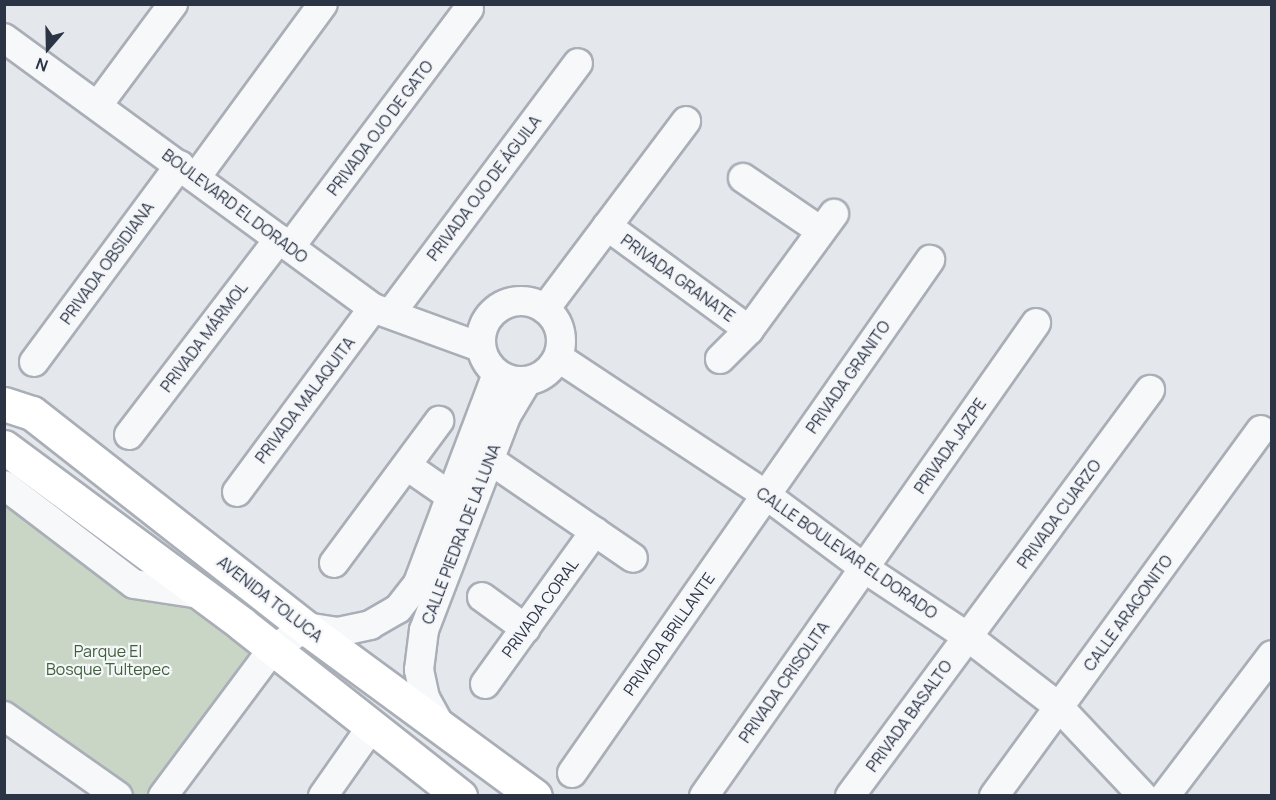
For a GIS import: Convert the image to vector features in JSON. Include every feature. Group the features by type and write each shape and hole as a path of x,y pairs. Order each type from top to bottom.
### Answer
{"main road":[{"name":"AVENIDA TOLUCA","path":"4,404 32,413 306,627 536,795"},
{"path":"4,447 201,594 460,795"}],"street":[{"path":"98,105 173,4"},
{"name":"PRIVADA OBSIDIANA","path":"34,362 322,4"},
{"name":"PRIVADA OJO DE GATO","path":"284,243 470,9"},
{"name":"BOULEVARD EL DORADO","path":"4,38 189,170 284,243 382,311 480,347"},
{"name":"PRIVADA OJO DE ÁGUILA","path":"382,311 578,63"},
{"path":"545,309 686,121"},
{"name":"PRIVADA GRANATE","path":"720,359 749,330 828,223 743,178"},
{"name":"PRIVADA GRANATE","path":"607,226 749,330"},
{"name":"PRIVADA MÁRMOL","path":"129,435 284,243"},
{"name":"PRIVADA GRANITO","path":"766,495 930,260"},
{"path":"516,300 537,303 545,309 554,316 562,336 559,358 546,373 527,381 512,381 497,374 486,362 480,347 483,325 496,308 516,300"},
{"name":"PRIVADA MALAQUITA","path":"237,492 382,311"},
{"name":"PRIVADA JAZPE","path":"864,568 1036,323"},
{"name":"CALLE BOULEVAR EL DORADO","path":"559,358 766,495 864,568 968,637 1059,707 1143,795"},
{"name":"CALLE PIEDRA DE LA LUNA","path":"306,627 338,632 370,625 398,609 418,584 497,374"},
{"name":"CALLE PIEDRA DE LA LUNA","path":"440,725 424,698 419,670 424,630 506,416 527,381"},
{"name":"PRIVADA CUARZO","path":"968,637 1150,390"},
{"path":"334,563 439,421"},
{"name":"CALLE ARAGONITO","path":"994,795 1261,430"},
{"path":"490,460 633,558"},
{"path":"407,466 452,497"},
{"path":"4,485 134,584 201,594"},
{"name":"PRIVADA BRILLANTE","path":"572,773 766,495"},
{"name":"PRIVADA CORAL","path":"485,684 595,531"},
{"name":"PRIVADA CRISOLITA","path":"704,795 864,568"},
{"path":"482,597 526,629"},
{"path":"163,795 272,650 306,627"},
{"name":"PRIVADA BASALTO","path":"850,795 968,637"},
{"path":"1165,795 1272,655"},
{"path":"4,716 118,795"},
{"path":"323,795 372,726"}],"green space":[{"name":"Parque El Bosque Tultepec","path":"5,459 266,651 160,795 122,795 5,710"}]}
